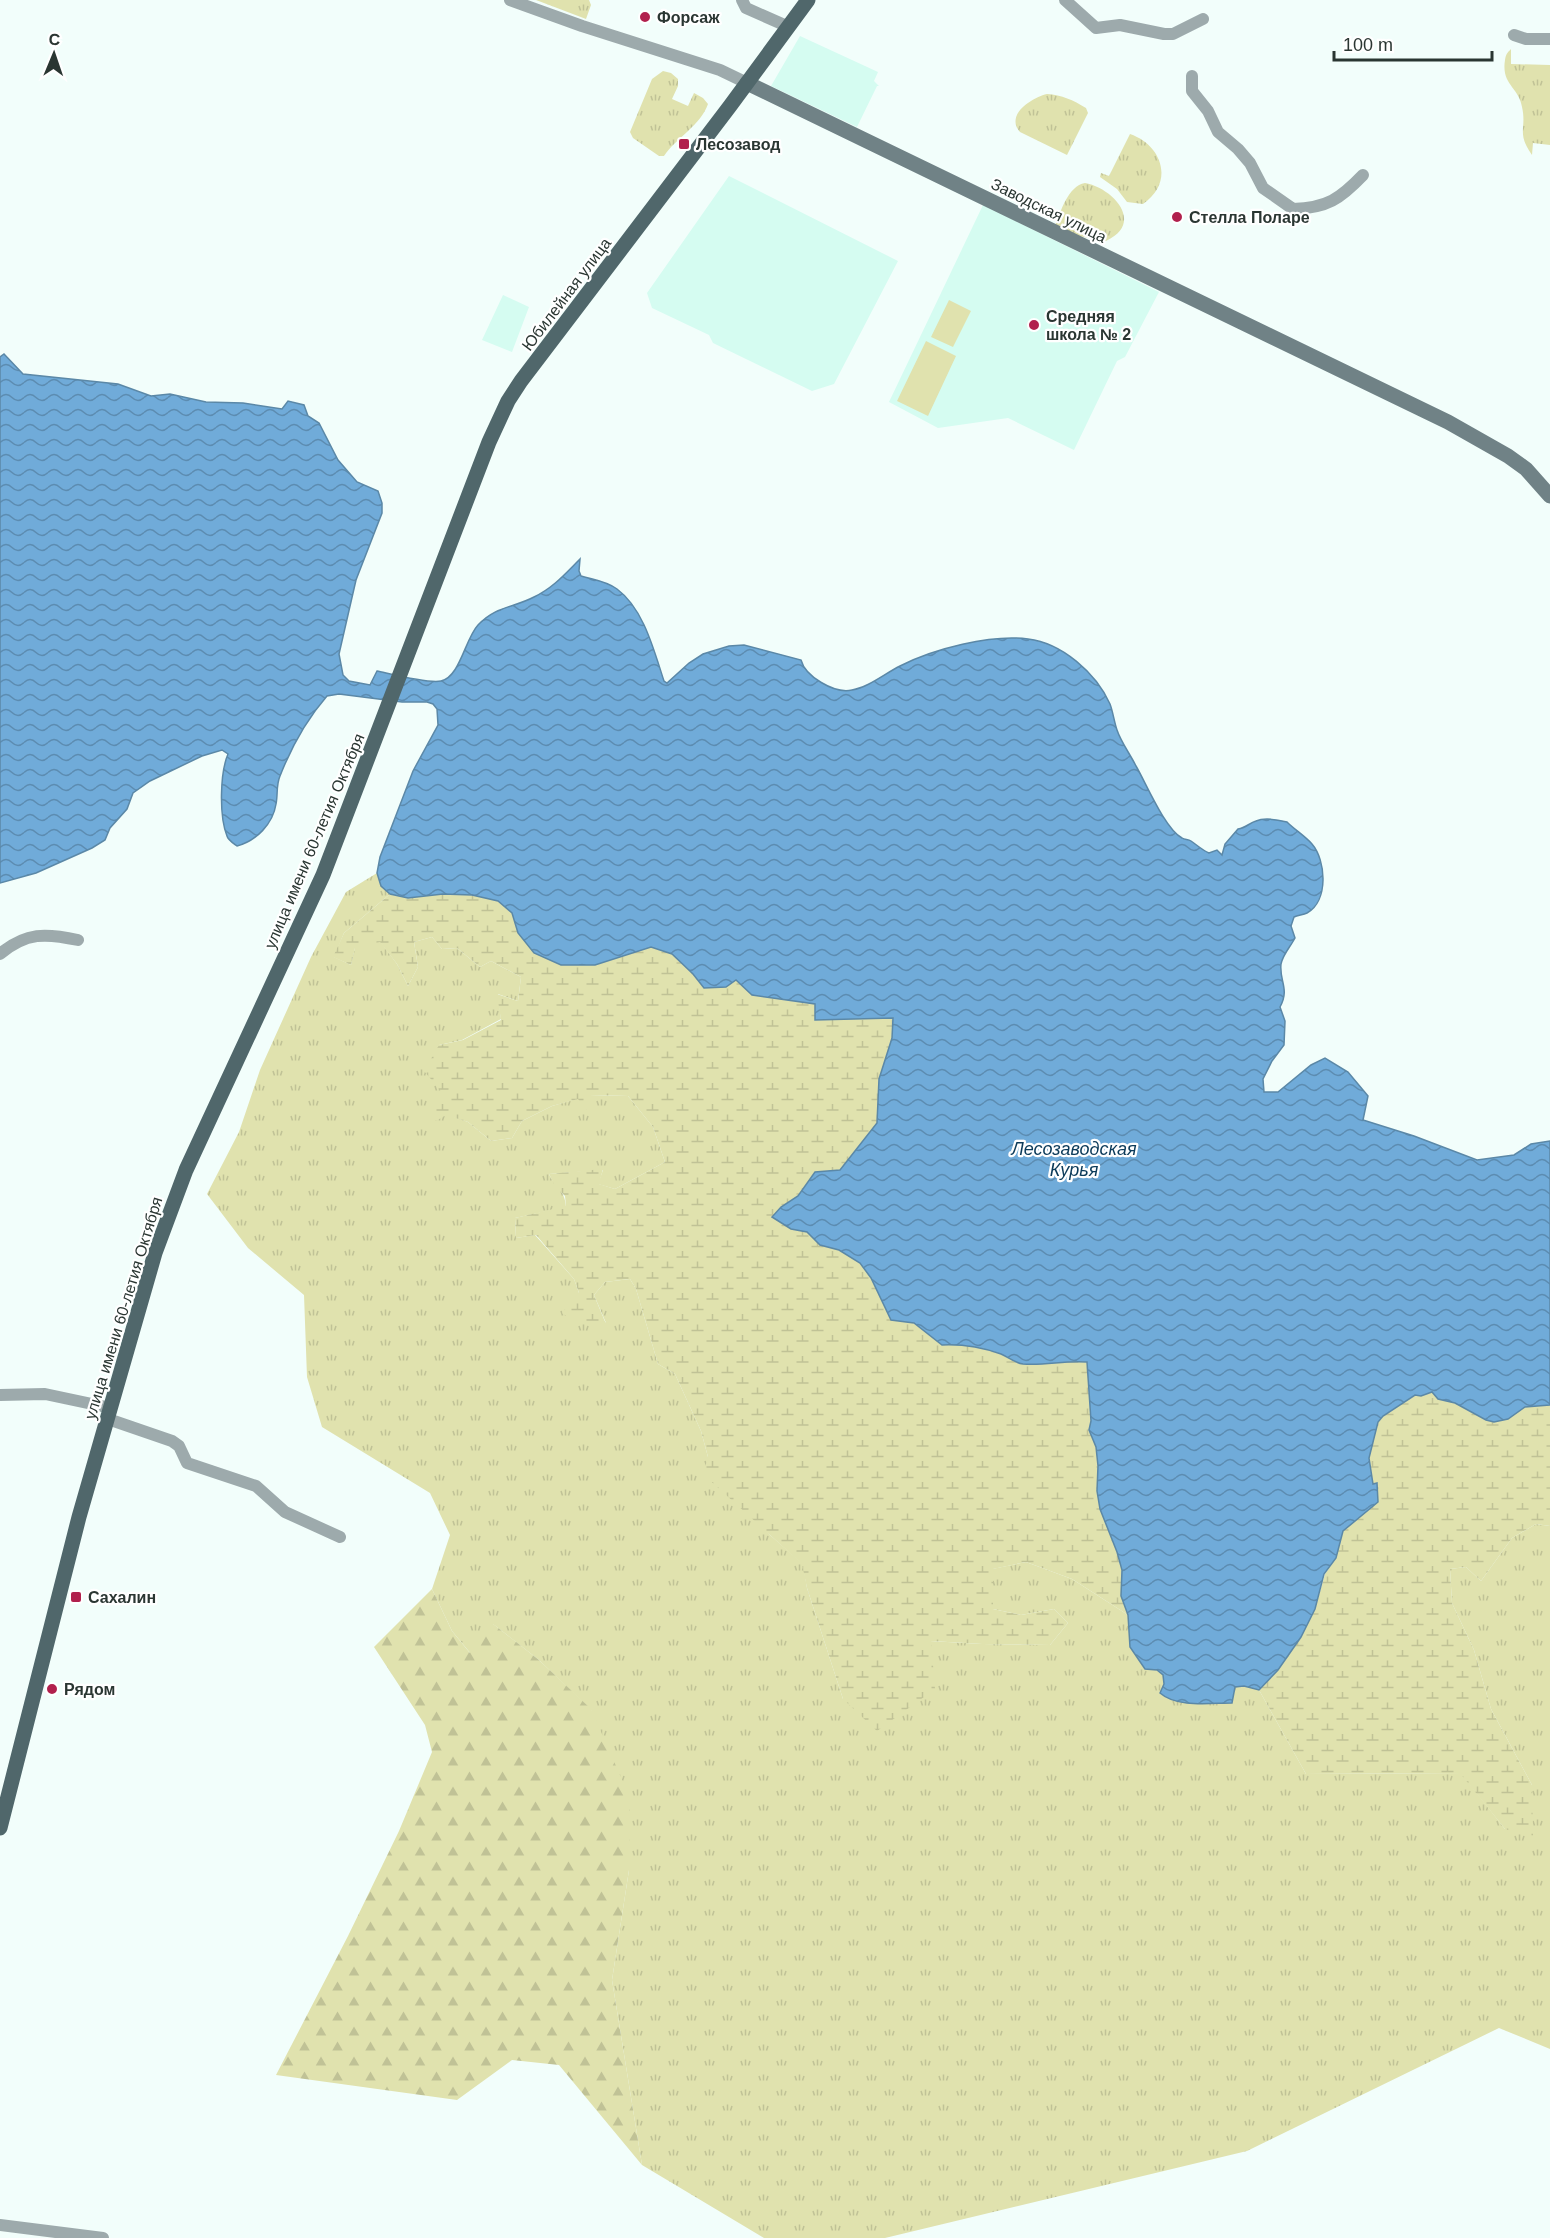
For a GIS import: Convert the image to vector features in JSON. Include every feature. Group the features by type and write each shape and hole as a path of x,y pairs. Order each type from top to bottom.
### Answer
{"main road":[{"name":"Юбилейная улица","path":"383,722 469,492 508,401 808,0"},
{"name":"улица имени 60-летия Октября","path":"0,1828 79,1517 155,1253 186,1170 323,875 383,722"}],"street":[{"name":"Заводская улица","path":"510,0 591,30 720,70 1448,422 1508,456 1526,469 1550,496"},
{"path":"742,0 746,8 789,27"},
{"path":"1065,0 1096,28 1120,25 1173,34 1203,19"},
{"path":"1514,35 1526,39 1550,39"},
{"path":"1192,76 1192,91 1208,111 1218,132 1238,148 1250,163 1263,188 1293,209 1329,204 1345,194 1364,175"},
{"path":"0,954 25,937 52,934 78,940"},
{"path":"0,1395 45,1394 109,1414 172,1441 179,1446 188,1462 256,1486 285,1512 340,1537"},
{"path":"0,2225 103,2238"}],"shaded area":[{"path":"800,36 878,72 874,81 879,86 857,127 771,86"},
{"path":"729,176 898,261 834,384 812,391 713,343 709,335 652,308 647,293"},
{"name":"Средняя школа № 2","path":"983,205 1159,292 1125,357 1117,361 1074,450 1008,418 938,428 889,402"},
{"path":"503,295 529,307 512,352 482,340"}],"green space":[{"path":"536,0 589,0 591,5 586,19"},
{"path":"1511,49 1511,64 1550,65 1550,145 1533,143 1532,155 1524,141 1520,100 1508,81 1504,68 1505,58"},
{"path":"663,71 671,73 678,79 678,86 672,99 688,106 694,93 708,104 705,112 694,125 664,156 659,156 633,138 630,132 652,79"},
{"path":"1047,94 1072,100 1086,108 1088,113 1067,155 1020,132 1016,126 1016,119 1022,108 1034,99"},
{"path":"1130,134 1150,146 1157,155 1160,165 1159,185 1153,195 1143,204 1127,202 1117,189 1100,177 1101,173 1109,176"},
{"path":"1085,183 1106,192 1121,207 1124,216 1123,225 1117,234 1106,241 1073,235 1055,226 1070,194 1079,185"},
{"path":"949,300 971,311 953,347 931,337"},
{"path":"926,341 956,356 928,416 897,401"},
{"path":"377,873 381,886 390,894 344,933 334,957 351,965 355,947 380,941 397,964 408,986 418,967 414,942 432,937 442,949 457,948 480,967 491,961 521,977 518,1001 498,994 501,1019 462,1040 439,1045 446,1114 468,1122 491,1141 512,1138 522,1121 552,1106 590,1095 628,1096 653,1127 665,1162 615,1189 598,1184 603,1170 549,1174 562,1193 566,1207 515,1218 516,1238 535,1235 574,1279 579,1293 606,1323 594,1295 605,1282 630,1279 636,1289 658,1364 675,1374 701,1431 708,1457 770,1535 803,1564 807,1588 843,1699 930,1641 1050,1645 1068,1623 1054,1609 1021,1615 993,1609 992,1569 1026,1562 1072,1579 1128,1615 1130,1647 1145,1668 1157,1670 1163,1675 1164,1684 1161,1693 1231,1703 1235,1687 1244,1686 1259,1690 1306,1774 1461,1773 1505,1829 1532,1785 1491,1709 1474,1650 1452,1603 1450,1569 1466,1567 1481,1581 1512,1538 1536,1524 1550,1526 1550,2049 1499,2028 1247,2151 885,2238 764,2238 642,2165 612,1980 629,1870 591,1710 539,1660 493,1624 471,1654 452,1631 432,1589 450,1535 430,1493 322,1427 307,1377 304,1295 248,1248 207,1194 239,1132 260,1070 311,957 346,892"},
{"path":"390,894 409,898 443,894 472,895 498,901 512,913 518,933 595,965 651,947 672,954 704,988 736,980 752,995 815,1004 816,1020 893,1018 892,1038 879,1079 877,1123 840,1170 815,1172 798,1196 781,1207 791,1229 807,1232 820,1245 839,1250 860,1263 871,1278 891,1320 914,1323 942,1345 986,1350 1020,1363 1087,1362 1090,1430 1096,1447 1098,1466 1097,1491 1100,1509 1122,1570 1121,1596 1128,1615 1072,1579 1026,1562 993,1569 993,1609 1021,1615 1054,1609 1068,1623 1050,1645 931,1641 935,1689 877,1731 843,1699 807,1588 802,1564 703,1474 708,1457 701,1431 675,1374 658,1364 636,1289 630,1279 605,1282 594,1295 606,1324 571,1319 562,1313 579,1293 574,1279 536,1235 516,1238 515,1218 566,1206 565,1196 555,1186 549,1174 603,1169 599,1184 615,1189 665,1162 653,1127 628,1096 591,1095 586,1110 578,1099 552,1106 522,1121 512,1138 491,1141 468,1122 446,1115 436,1121 428,1111 442,1092 424,1071 439,1045 463,1040 501,1020 497,994 518,1001 521,977 491,961 480,967 457,948 442,949 432,937 414,942 418,967 408,986 397,964 380,942 355,948 351,965 333,957 344,933"},
{"path":"1433,1392 1438,1399 1455,1403 1486,1420 1508,1419 1525,1407 1550,1405 1550,1526 1536,1524 1512,1538 1481,1581 1466,1567 1450,1569 1452,1603 1474,1650 1491,1709 1532,1785 1533,1837 1505,1829 1460,1773 1306,1774 1259,1690 1278,1670 1301,1637 1315,1609 1325,1574 1336,1558 1343,1531 1378,1502 1376,1483 1373,1484 1369,1458 1378,1422 1383,1416 1415,1395 1421,1396"},
{"path":"432,1589 452,1631 470,1653 492,1623 539,1660 591,1709 630,1798 629,1870 612,1980 642,2165 559,2065 512,2060 457,2100 276,2075 399,1831 432,1752 425,1725 374,1647"}],"water":[{"name":"Лесозаводская Курья","path":"4,354 23,374 118,384 151,396 170,394 206,402 243,403 282,409 288,401 304,405 308,416 319,423 338,460 357,482 378,491 382,503 382,513 356,580 339,654 343,675 349,681 370,685 377,671 435,682 448,678 458,665 478,625 491,614 541,593 580,559 581,576 613,586 626,597 634,608 647,631 664,681 667,683 703,654 729,646 744,645 801,660 814,678 845,691 864,686 913,660 962,644 997,639 1028,639 1053,646 1065,653 1087,671 1104,692 1121,739 1163,816 1183,839 1191,841 1209,853 1217,850 1222,855 1225,844 1238,829 1268,819 1287,822 1317,851 1322,870 1322,890 1314,907 1307,913 1294,917 1291,926 1295,938 1281,964 1284,995 1280,1007 1285,1021 1284,1045 1272,1061 1263,1079 1264,1092 1278,1092 1311,1065 1325,1058 1348,1072 1368,1096 1363,1120 1477,1160 1514,1155 1531,1144 1550,1141 1550,1405 1525,1407 1508,1419 1494,1422 1455,1403 1438,1399 1432,1392 1421,1396 1415,1395 1383,1416 1378,1422 1369,1458 1373,1484 1377,1483 1378,1502 1343,1531 1336,1558 1324,1574 1315,1609 1301,1637 1278,1670 1259,1690 1244,1686 1235,1687 1232,1703 1184,1703 1167,1698 1160,1693 1164,1684 1163,1675 1157,1670 1145,1669 1130,1647 1128,1615 1121,1596 1122,1570 1100,1509 1097,1491 1096,1447 1089,1430 1091,1421 1087,1362 1023,1364 986,1350 942,1345 914,1323 891,1320 871,1278 860,1263 839,1250 820,1245 807,1232 791,1229 772,1217 781,1207 798,1196 815,1172 840,1170 877,1123 879,1079 892,1038 893,1018 815,1020 815,1004 752,995 736,980 726,987 704,988 672,954 651,947 595,965 561,965 534,953 518,933 512,913 498,901 472,895 443,894 408,898 390,894 381,886 377,873 380,857 413,771 438,725 437,709 433,704 427,702 402,702 339,694 327,696 306,724 284,765 271,818 257,836 244,844 237,846 228,837 224,828 222,783 228,754 222,750 202,756 150,781 133,793 127,809 110,828 105,840 92,848 36,873 0,883 0,357"}],"place":[{"name":"Форсаж","path":"645,17"},
{"name":"Лесозавод","path":"684,144"},
{"name":"Стелла Поларе","path":"1177,217"},
{"name":"Средняя школа № 2","path":"1034,325"},
{"name":"Сахалин","path":"76,1597"},
{"name":"Рядом","path":"52,1689"}]}
